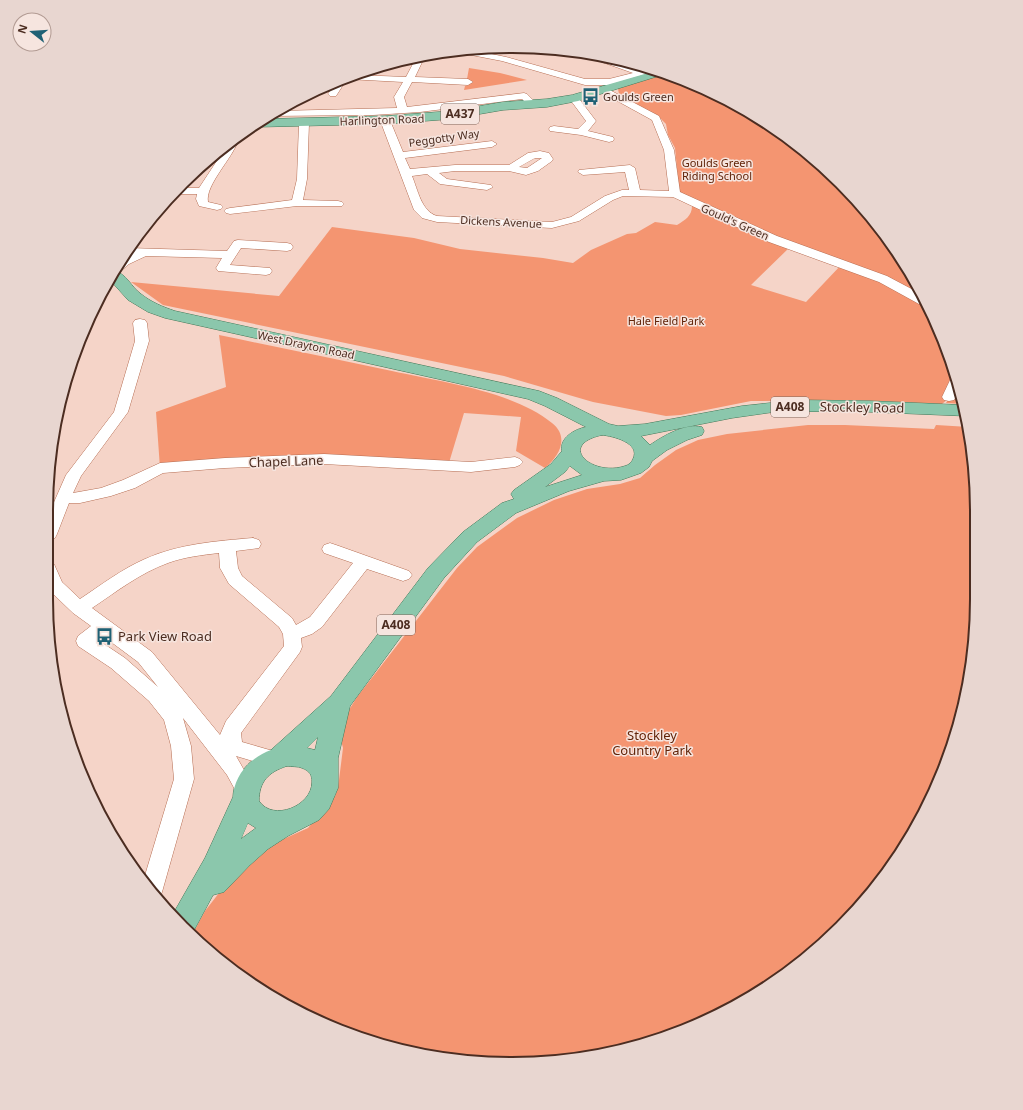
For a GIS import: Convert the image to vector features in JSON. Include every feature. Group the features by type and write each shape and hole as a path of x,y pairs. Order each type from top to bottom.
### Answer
{"main road":[{"name":"Harlington Road","path":"268,123 428,118 503,106 532,104 574,98 653,75"},
{"name":"West Drayton Road","path":"119,275 134,297 154,308 177,317 534,395 611,430"},
{"name":"West Drayton Road","path":"504,388 556,418 567,429 572,448"},
{"name":"Stockley Road","path":"611,430 636,432 653,430 735,412 775,407 874,406 958,411"},
{"name":"Stockley Road","path":"642,460 662,445 692,431 760,419 805,415 845,415 960,420"},
{"path":"611,430 630,435 641,444 644,452 642,460 638,466 629,471 618,474 604,474 592,472 582,468 573,460 572,448 577,438 585,434 611,430"},
{"name":"A408","path":"276,758 339,703 436,573 470,537 509,508 522,493 558,468 572,448"},
{"name":"A408","path":"509,508 562,487 604,474"},
{"name":"A408","path":"325,777 326,753 339,703"},
{"path":"296,756 308,759 321,768 325,777 325,790 320,802 311,811 271,832 251,845 188,914 215,866 246,795 249,781 256,770 276,758 296,756"},
{"path":"246,795 250,808 261,817 278,822 294,820"}],"street":[{"path":"486,54 585,82 609,82 643,73"},
{"path":"403,110 399,97 417,63"},
{"path":"362,78 468,82"},
{"path":"333,94 337,88"},
{"path":"604,90 656,118 669,150 674,194"},
{"name":"Harlington Road","path":"282,114 403,110 524,96 532,104"},
{"path":"574,98 591,121 581,132"},
{"name":"Dickens Avenue","path":"385,120 420,210 426,216 437,219 552,225 575,219 609,198 622,193 674,194"},
{"path":"297,203 302,179 304,122"},
{"path":"554,128 581,132 609,139"},
{"name":"Peggotty Way","path":"400,156 492,144"},
{"path":"217,208 203,204 202,197 212,174 225,159 227,152"},
{"path":"406,173 456,168 511,168"},
{"path":"583,172 630,168 635,193"},
{"path":"430,171 444,182 487,187"},
{"path":"183,191 204,191"},
{"name":"Gould's Green","path":"674,194 773,239 883,279 917,297"},
{"path":"230,211 297,203 338,204"},
{"path":"266,271 222,268 238,244 287,247"},
{"path":"133,253 230,255"},
{"path":"128,260 141,254"},
{"path":"53,524 63,498 74,476 121,412 142,341 140,323"},
{"path":"949,397 953,388"},
{"name":"Chapel Lane","path":"63,498 80,498 106,492 129,484 160,468 225,463 324,459 471,467 515,462"},
{"path":"79,608 134,573 162,559 197,549 253,544"},
{"path":"227,546 229,568 235,580 286,623 292,634 293,647 233,727 231,733 233,748"},
{"path":"330,549 403,575"},
{"path":"292,634 306,629 316,622 364,561"},
{"path":"53,582 54,585 79,608 145,658 206,732 234,769 246,795"},
{"path":"103,626 85,641 118,663 156,696 173,717 181,746 184,779 153,884"},
{"path":"206,732 233,748 276,758"}],"green space":[{"path":"469,68 500,73 527,80 464,90 465,86 469,85 470,80 467,79"},
{"name":"Hale Field Park","path":"652,75 714,100 741,114 766,130 791,148 836,187 875,232 909,282 923,309 946,364 957,404 946,403 949,398 942,404 857,400 751,401 681,415 666,416 593,402 504,376 163,305 131,282 279,296 332,227 414,238 460,249 543,258 573,263 591,250 627,234 636,233 655,222 677,225 689,215 692,206 680,199 675,148 668,135 666,124 658,116 619,94 618,89 614,86","holes":["791,246 842,264 806,302 751,285"]},
{"path":"219,335 454,384 497,395 536,412 552,423 560,434 561,440 558,453 545,468 516,451 521,417 464,413 448,466 324,459 160,468 156,412 226,387"},
{"name":"Stockley Country Park","path":"808,425 934,429 936,425 962,427 969,482 970,598 966,658 954,717 946,746 935,774 909,828 875,878 836,923 791,962 766,980 741,996 687,1022 659,1033 601,1048 571,1053 512,1057 452,1053 422,1048 364,1033 336,1022 282,996 257,980 232,962 195,930 205,911 233,875 277,842 308,828 335,796 338,788 343,748 340,736 344,718 357,697 457,568 477,547 517,518 554,500 587,489 620,484 640,478 676,450 698,440 727,434"}],"place":[{"name":"Goulds Green","path":"590,97"},
{"name":"Park View Road","path":"105,636"}],"park label":[{"name":"Goulds Green Riding School","path":"717,169"}]}
